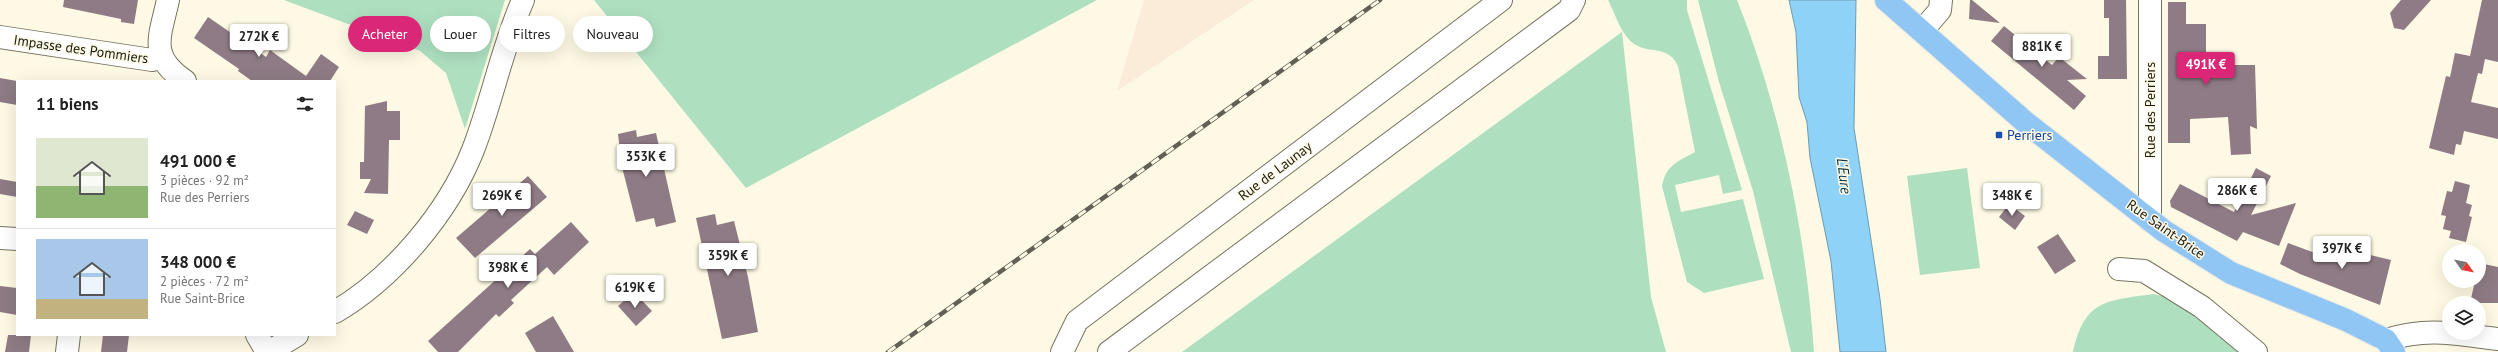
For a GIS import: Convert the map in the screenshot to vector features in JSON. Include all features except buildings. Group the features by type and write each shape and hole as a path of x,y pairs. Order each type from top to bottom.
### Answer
{"main road":[{"name":"Rue Saint-Brice","path":"1886,0 2025,122 2150,220 2231,273 2346,320 2390,346"}],"street":[{"path":"168,0 158,44 162,58 169,68 184,80"},
{"path":"336,311 391,268 429,227 451,193 473,151 523,0"},
{"name":"Rue de Launay","path":"1062,352 1077,321 1501,0"},
{"path":"1109,352 1569,10 1574,0"},
{"path":"1922,31 1940,10 1941,0"},
{"name":"Rue des Perriers","path":"2150,0 2150,220"},
{"name":"Impasse des Pommiers","path":"0,37 152,60 162,58"},
{"path":"0,238 16,238"},
{"path":"2119,269 2144,271 2202,307 2256,352"},
{"name":"Rue Saint-Brice","path":"2390,346 2410,333 2429,331 2498,339"},
{"path":"67,352 70,336"},
{"path":"258,336 268,352 296,336"}],"shaded area":[{"path":"1144,0 1254,0 1117,91"}],"green space":[{"path":"284,0 505,0 491,45 491,16 430,16 430,52 489,52 465,129 446,73 421,52 422,16 348,16 348,24"},
{"path":"594,0 1097,0 746,188 636,52 653,52 653,16 607,16"},
{"path":"1608,0 1687,0 1687,10 1742,190 1723,194 1719,175 1675,185 1681,212 1743,199 1764,279 1704,293 1687,282 1662,186 1666,173 1669,169 1695,152 1678,66 1674,59 1665,52 1642,48 1631,42 1619,25"},
{"path":"1698,0 1737,0 1753,42 1779,129 1798,218 1805,263 1814,352 1791,352 1753,191 1719,82"},
{"path":"1622,32 1651,297 1666,352 1182,352"},
{"path":"1967,168 1980,268 1920,275 1907,176"},
{"path":"2153,294 2166,297 2191,309 2246,352 2073,352 2078,335 2091,312 2110,301"}],"water":[{"name":"L'Eure","path":"1789,0 1856,0 1854,128 1880,299 1886,352 1840,352 1831,261 1810,158 1807,122 1799,97 1796,32"}],"railway":[{"path":"888,352 1380,0"}],"place":[{"name":"Perriers","path":"1999,135"}]}
